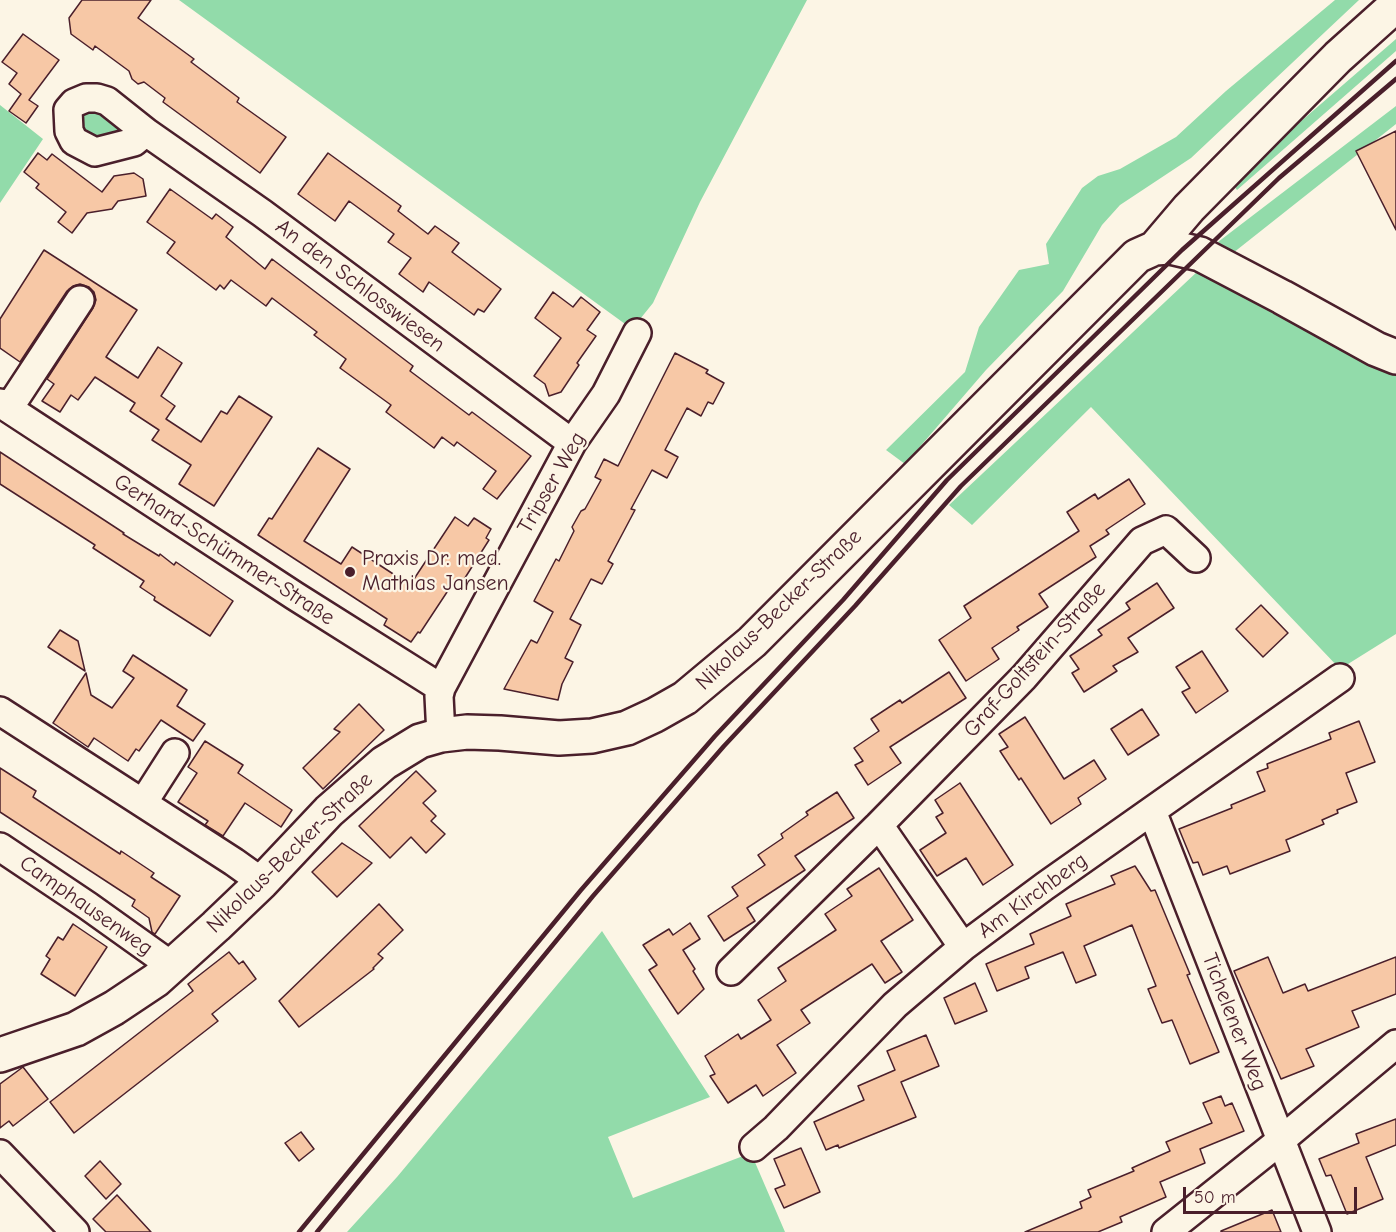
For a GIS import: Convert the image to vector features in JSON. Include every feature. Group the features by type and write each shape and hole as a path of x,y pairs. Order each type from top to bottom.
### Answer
{"main road":[{"name":"Nikolaus-Becker-Straße","path":"0,1055 76,1029 114,1008 172,966 262,882 329,811 384,763 420,741 441,735 500,733 559,738 592,736 627,728 655,716 685,698 752,642 1137,256 1155,248 1189,208 1338,57 1396,5"},
{"path":"1155,248 1170,247 1200,254 1376,349 1396,357"}],"street":[{"name":"An den Schlosswiesen","path":"146,132 262,213 572,443"},
{"name":"Gerhard-Schümmer-Straße","path":"80,300 4,406 295,596 441,688"},
{"name":"Tripser Weg","path":"441,735 439,696 441,688 572,443 606,394 637,333"},
{"name":"Graf-Goltstein-Straße","path":"731,971 1028,673 1142,541 1166,530 1196,558"},
{"name":"Am Kirchberg","path":"754,1147 776,1128 895,1005 963,947 1045,886 1340,678"},
{"path":"0,711 262,882"},
{"path":"143,803 175,753"},
{"name":"Tichelener Weg","path":"1152,811 1317,1232"},
{"path":"879,825 963,947"},
{"name":"Camphausenweg","path":"0,847 172,966"},
{"path":"1166,1232 1396,1044"},
{"path":"0,1154 75,1232"}],"green space":[{"path":"179,0 807,0 700,202 653,303 632,329"},
{"path":"1335,0 1359,0 1191,158 1120,205 1102,225 1063,291 986,370 905,464 886,450 965,372 979,327 1019,270 1049,264 1046,244 1082,188 1098,176 1120,169 1176,137 1226,91"},
{"path":"1396,39 1396,51 1237,190 1232,183 1240,174"},
{"path":"0,105 43,139 0,203"},
{"path":"1396,106 1396,124 1233,253 1218,242"},
{"path":"96,109 125,131 102,141 83,133 79,116 84,111"},
{"path":"1199,270 1396,371 1396,634 1340,669 1091,407 972,525 949,505"},
{"path":"602,931 710,1097 608,1137 633,1198 751,1153 785,1232 347,1232 397,1177"}],"building":[{"path":"82,0 151,0 138,18 194,59 191,62 239,98 237,102 286,137 260,173 163,102 165,98 144,82 138,84 132,79 129,71 95,46 93,50 71,34 69,18"},
{"path":"23,34 59,60 29,100 38,106 26,123 9,111 21,94 9,84 17,73 2,62"},
{"path":"1396,131 1396,230 1356,151"},
{"path":"38,153 47,160 52,154 102,192 114,176 134,173 143,179 146,196 118,201 112,209 87,213 72,233 58,222 66,212 36,188 39,184 24,172"},
{"path":"328,153 401,206 398,211 428,234 435,226 459,243 452,252 501,289 484,312 478,309 474,315 429,282 423,292 399,274 411,258 388,242 394,234 349,201 335,221 298,194"},
{"path":"170,189 212,219 216,214 233,227 226,237 265,269 272,259 413,366 410,371 469,415 472,412 531,456 497,499 483,489 496,471 457,442 454,446 442,437 434,448 386,412 391,405 340,368 346,359 314,335 317,332 272,298 266,306 231,280 224,289 220,285 216,290 167,253 175,242 147,222"},
{"path":"44,250 137,310 106,357 138,378 158,347 182,363 161,396 175,406 166,419 201,442 221,411 227,414 239,396 272,417 214,506 179,484 191,465 152,440 159,430 130,411 135,403 95,377 78,400 71,395 60,412 42,401 54,384 47,379 93,308 96,300 94,292 89,287 80,284 67,291 20,362 0,348 0,319"},
{"path":"553,292 573,307 581,297 600,312 587,330 596,336 577,363 579,365 561,392 549,396 545,384 534,376 561,338 535,318"},
{"path":"675,353 708,370 706,373 724,383 713,404 708,402 701,416 687,408 665,450 678,457 667,478 652,470 631,509 635,510 608,561 613,564 602,584 591,579 570,619 581,625 565,658 573,662 562,684 558,700 504,689 531,640 537,643 553,612 534,601 556,559 559,561 574,531 572,527 601,480 595,477 604,459 618,466"},
{"path":"318,448 350,469 304,541 341,564 352,547 410,585 455,517 468,526 474,518 491,529 486,538 489,540 463,581 459,578 454,587 451,586 420,633 418,632 411,642 384,625 387,619 258,535 269,518 272,519"},
{"path":"0,452 123,534 159,556 160,554 174,565 176,562 233,601 210,636 154,600 155,597 140,587 144,581 93,548 95,545 0,484"},
{"path":"1129,479 1145,504 1106,530 1109,534 1090,546 1096,557 1039,594 1048,607 1017,627 1019,630 992,648 999,659 966,681 939,640 971,618 964,606 1079,531 1067,512 1095,494 1098,499"},
{"path":"1157,583 1174,608 1128,638 1138,652 1113,666 1117,671 1084,692 1072,673 1079,669 1070,656 1102,635 1098,630 1130,609 1126,603"},
{"path":"1261,605 1288,633 1263,657 1236,629"},
{"path":"60,630 78,641 85,671 48,647"},
{"path":"1202,651 1228,691 1196,713 1182,692 1190,688 1176,667"},
{"path":"133,655 187,690 177,706 205,724 193,741 161,720 139,751 136,749 128,761 94,738 88,747 53,723 86,673 91,695 112,708 134,678 123,671"},
{"path":"949,672 966,698 890,747 901,763 868,785 855,765 863,761 854,748 879,731 871,719 900,700 902,703"},
{"path":"359,704 384,730 323,789 303,768 340,732 334,729"},
{"path":"1142,709 1159,735 1128,755 1111,729"},
{"path":"1025,717 1064,779 1094,760 1106,779 1078,798 1081,804 1051,824 1000,751 1008,747 999,734"},
{"path":"1359,721 1375,762 1346,773 1357,802 1337,810 1338,813 1322,820 1324,824 1286,840 1290,851 1230,874 1227,866 1203,875 1198,862 1193,863 1179,829 1232,808 1231,805 1265,791 1257,772 1268,768 1267,764 1331,739 1329,733"},
{"path":"205,741 243,765 238,773 292,810 281,827 245,803 223,836 205,825 208,821 178,802 197,773 188,767"},
{"path":"0,768 36,791 33,797 120,854 121,851 154,873 151,877 180,896 155,934 152,932 149,918 132,906 135,900 0,812"},
{"path":"416,771 436,791 423,803 436,816 431,821 445,834 426,853 411,837 390,858 359,826"},
{"path":"960,783 1013,865 983,885 966,858 937,876 920,850 946,833 936,817 943,813 935,800"},
{"path":"837,792 854,818 795,856 805,870 747,908 755,921 724,941 708,916 738,896 732,887 765,865 758,855 783,838 781,834 808,815 806,812"},
{"path":"342,843 372,863 337,897 312,872"},
{"path":"1135,866 1151,891 1155,890 1219,1052 1190,1064 1172,1020 1162,1023 1148,989 1156,986 1132,925 1084,946 1096,975 1076,983 1063,952 1025,967 1029,978 997,991 986,964 1034,944 1030,934 1071,916 1066,904 1115,884 1111,876"},
{"path":"879,868 913,920 881,941 902,972 885,983 872,964 801,1010 810,1023 777,1045 796,1073 763,1096 756,1085 728,1103 710,1076 715,1074 705,1056 738,1034 741,1039 771,1020 758,1000 786,981 778,968 836,930 825,914 852,896 847,889"},
{"path":"379,904 403,930 378,954 383,958 374,969 299,1027 279,1001"},
{"path":"690,923 700,939 683,950 704,989 678,1014 649,970 657,965 643,945 669,929 673,935"},
{"path":"73,924 107,947 75,996 41,974 50,959 46,956 58,937 63,940"},
{"path":"229,952 239,964 243,961 256,979 212,1014 218,1021 74,1133 50,1102 193,991 188,984"},
{"path":"1268,957 1283,993 1305,984 1308,991 1396,957 1396,994 1352,1011 1359,1027 1306,1049 1314,1066 1281,1079 1234,971"},
{"path":"975,983 987,1011 955,1024 944,998"},
{"path":"926,1035 939,1066 901,1082 916,1117 839,1148 838,1145 826,1150 814,1122 864,1100 858,1086 895,1070 887,1051"},
{"path":"23,1067 48,1099 13,1126 9,1121 0,1128 0,1084"},
{"path":"1221,1096 1225,1106 1232,1103 1244,1131 1200,1149 1205,1163 1160,1182 1166,1197 1120,1217 1122,1222 1098,1232 1025,1232 1082,1208 1080,1202 1091,1197 1088,1190 1134,1171 1132,1168 1170,1151 1166,1142 1212,1123 1203,1103"},
{"path":"1396,1119 1396,1145 1366,1157 1383,1199 1347,1214 1331,1175 1326,1176 1319,1159 1359,1143 1356,1134"},
{"path":"301,1132 314,1149 299,1161 285,1143"},
{"path":"801,1148 820,1192 784,1208 775,1189 785,1185 774,1159"},
{"path":"100,1161 121,1184 106,1199 85,1176"},
{"path":"117,1195 151,1232 106,1232 93,1219"},
{"path":"1272,1210 1281,1232 1221,1232 1221,1231"}],"railway":[{"path":"299,1232 581,890 715,736 843,600 947,480 1182,250 1396,61"},
{"path":"317,1232 593,896 724,746 855,606 961,486 1279,178 1396,79"}],"place":[{"name":"Praxis Dr. med. Mathias Jansen","path":"350,572"}]}
